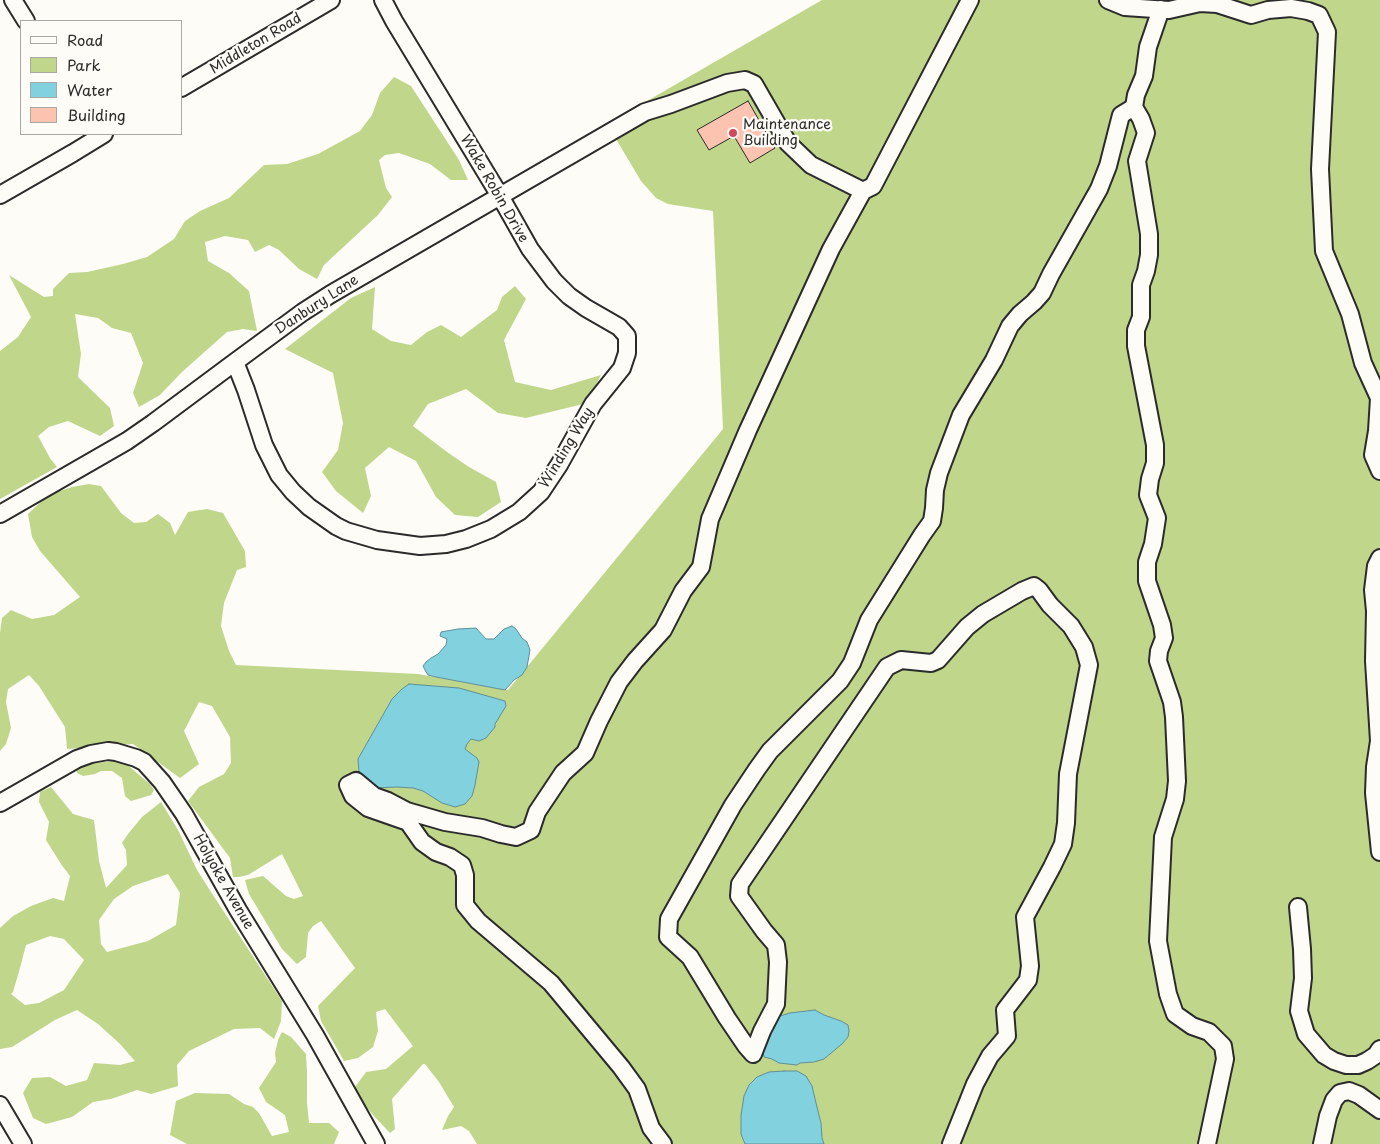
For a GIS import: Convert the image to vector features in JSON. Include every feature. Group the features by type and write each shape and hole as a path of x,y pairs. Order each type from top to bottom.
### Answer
{"street":[{"path":"13,0 25,20"},
{"name":"Middleton Road","path":"182,87 332,0"},
{"name":"Wake Robin Drive","path":"383,0 530,249 554,281 569,296 619,327 627,336 627,353"},
{"path":"663,1144 651,1128 637,1089 621,1067 551,983 478,921 466,905 465,876 462,865 450,857 436,852 422,842 408,822 368,808 353,796 348,785 356,781 374,796 407,811 445,822 482,828 516,837 531,830 536,812 563,774 585,753 619,682 663,630 683,591 701,567 710,519 744,438 831,248 863,191 873,186 970,0"},
{"path":"1108,0 1125,7 1139,8 1169,10 1200,3 1217,4 1251,14 1291,8 1319,15 1327,32 1320,170 1324,252 1350,314 1363,362 1379,398 1378,431 1373,454 1380,471"},
{"path":"1139,8 1148,47"},
{"path":"1161,9 1148,47 1144,76 1136,95 1134,107 1146,133 1137,161 1149,234 1149,255 1141,285 1141,318 1136,330 1136,346 1155,445 1155,463 1148,495 1157,518 1153,544 1147,562 1147,581 1162,625 1164,638 1159,651 1158,661 1172,702 1177,781 1176,799 1163,837 1158,941 1168,994 1175,1014 1192,1026 1209,1032 1223,1046 1225,1059 1207,1144"},
{"name":"Danbury Lane","path":"0,514 127,441 303,312 331,294 644,112 727,83 745,80 754,84 788,143 811,165 863,191"},
{"path":"951,1144 975,1084 990,1056 1007,1036 1005,1010 1028,980 1030,966 1025,917 1063,844 1068,774 1089,665 1084,647 1071,626 1034,586 983,614 967,627 938,660 931,663 901,660 887,667 740,884 739,896 776,945 778,962 776,1004 753,1054 727,1018 690,957 668,938 668,919 733,805 757,768 770,751 840,681 852,663 868,620 932,521 935,490 939,473 961,415 994,360 1010,326 1042,293 1099,189 1108,166 1121,115 1134,107"},
{"path":"0,195 73,154 97,136"},
{"name":"Winding Way","path":"235,362 264,445 279,475 293,492 309,507 346,531 377,540 420,546 446,544 466,539 491,529 519,512 541,492 559,465 593,404 622,368 627,353"},
{"path":"1380,558 1376,566 1373,590 1375,611 1374,661 1379,741 1374,793 1380,852"},
{"name":"Holyoke Avenue","path":"0,803 77,759 90,754 108,751 116,752 144,762 162,782 184,814 238,910 314,1035 376,1144"},
{"path":"1298,907 1303,978 1299,1011 1306,1034 1324,1055 1346,1065 1358,1065 1380,1050"},
{"path":"1322,1144 1328,1116 1334,1100 1340,1093 1349,1091 1359,1095 1380,1110"},
{"path":"0,1105 23,1144"}],"green space":[{"path":"822,0 1380,0 1380,1144 477,1144 469,1131 461,1126 442,1130 454,1107 439,1082 425,1064 392,1099 395,1129 390,1133 359,1098 355,1087 366,1072 386,1069 413,1046 385,1009 376,1012 378,1031 373,1047 358,1058 344,1061 321,1021 318,1006 355,968 321,921 313,926 308,933 306,957 297,964 282,949 249,894 245,880 263,876 286,896 294,899 303,896 282,854 248,875 233,877 230,858 188,801 199,787 224,774 231,763 230,737 212,706 199,702 184,731 199,764 180,778 133,744 67,749 65,727 39,686 29,675 8,689 6,702 11,728 6,744 0,751 0,633 2,618 11,610 32,619 54,615 80,597 40,551 32,537 28,514 48,495 72,487 89,484 101,486 121,513 134,523 146,522 158,514 170,523 175,535 188,512 207,509 223,513 245,551 246,567 237,570 224,603 221,626 229,651 236,665 418,674 508,690 723,429 713,211 668,204 656,198 641,181 616,139 654,116 647,101"},
{"path":"394,77 411,86 459,160 468,180 451,180 430,164 399,153 385,155 379,160 386,188 392,197 378,215 324,265 317,279 299,269 279,250 269,245 255,252 248,240 225,236 205,242 208,261 229,273 249,291 257,331 243,329 227,332 182,372 160,395 139,407 133,393 143,363 131,333 112,328 98,318 75,314 81,354 78,377 110,408 114,426 100,436 68,421 49,427 38,436 57,467 0,499 0,351 18,337 31,317 9,275 44,297 53,296 53,289 69,273 87,272 147,257 174,239 185,221 200,211 229,198 264,165 287,164 318,154 360,131 372,115 380,93"},
{"path":"515,286 526,299 504,340 515,382 551,390 601,375 587,403 526,418 498,413 466,389 428,404 413,426 469,467 496,482 501,502 478,517 455,515 436,497 416,461 389,447 365,468 371,496 363,513 336,491 322,472 338,450 343,423 333,373 285,349 351,298 375,287 372,329 391,341 411,345 427,332 441,325 461,337 497,310 502,297"},
{"path":"117,761 130,767 150,784 154,790 151,795 131,801 125,796 122,778 112,771 101,771 83,776 77,773 76,769 94,763"},
{"path":"51,787 73,814 94,820 99,861 106,888 127,865 126,850 122,843 142,817 161,802 178,830 197,870 282,1001 281,1021 274,1039 260,1028 234,1029 189,1051 177,1065 178,1086 151,1094 137,1090 111,1099 93,1102 72,1117 46,1124 33,1118 23,1093 32,1078 50,1077 66,1086 87,1080 94,1063 120,1065 135,1061 98,1024 77,1010 55,1020 12,1047 0,1049 0,928 13,916 31,906 53,898 64,901 70,876 46,840 49,822 39,802 40,792","holes":["168,874 180,893 176,925 148,941 107,952 101,944 99,920 114,899 133,886","50,936 64,939 84,960 64,990 39,1003 25,1005 11,994 26,945"]},
{"path":"282,1032 291,1037 306,1054 309,1123 329,1123 339,1132 334,1144 187,1144 170,1135 176,1101 195,1093 229,1094 244,1104 253,1107 259,1113 272,1136 289,1132 285,1115 266,1102 259,1088 276,1062 275,1053"}],"water":[{"path":"512,626 527,642 530,650 527,667 522,675 514,680 505,690 428,675 423,666 446,645 447,639 440,636 441,632 476,628 486,639 494,639 504,629"},
{"path":"409,684 459,688 505,701 506,706 495,727 486,738 479,741 471,739 465,749 477,758 479,762 472,796 465,804 455,807 442,803 423,791 413,788 374,788 363,782 359,772 358,759 392,699"},
{"path":"815,1010 848,1025 848,1037 842,1044 824,1059 797,1065 779,1063 764,1057 765,1041 780,1016"},
{"path":"797,1071 806,1076 812,1086 824,1144 745,1144 741,1134 741,1115 744,1096 749,1085 757,1077 769,1072"}],"building":[{"name":"Maintenance Building","path":"748,101 775,148 750,163 734,136 709,150 697,130"}],"place":[{"name":"Maintenance Building","path":"733,133"}]}
